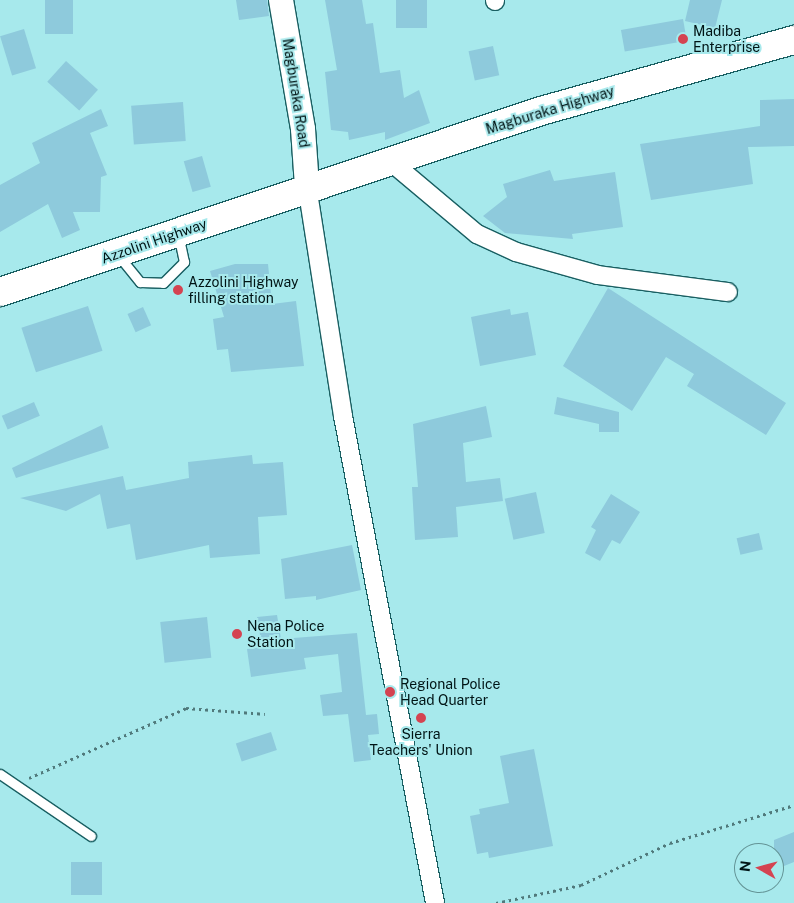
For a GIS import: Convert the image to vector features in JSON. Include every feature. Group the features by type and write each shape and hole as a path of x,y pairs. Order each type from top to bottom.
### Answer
{"main road":[{"name":"Magburaka Road","path":"281,0 303,129 307,186"},
{"name":"Magburaka Highway","path":"307,186 713,60 794,40"},
{"name":"Azzolini Highway","path":"0,292 178,234 307,186"}],"street":[{"path":"390,161 477,234 516,252 598,275 728,292"},
{"path":"307,186 343,416 435,903"}],"lane":[{"path":"117,254 140,282 163,283 184,262 178,234"},
{"path":"0,774 91,836"}],"path":[{"path":"18,785 166,714 186,708 265,714"},
{"path":"496,903 581,886 670,843 794,805"}],"building":[{"path":"45,0 73,0 73,34 45,34"},
{"path":"236,0 267,0 269,16 239,20"},
{"path":"325,0 362,0 366,24 373,23 380,73 400,70 404,98 419,90 430,123 385,140 385,132 349,140 348,132 331,130 325,72 337,70"},
{"path":"396,0 427,0 427,28 396,28"},
{"path":"690,0 722,0 715,28 685,21"},
{"path":"683,19 687,41 625,52 621,30"},
{"path":"24,29 36,68 12,76 0,36"},
{"path":"493,46 499,75 475,81 469,51"},
{"path":"66,61 98,90 79,111 47,82"},
{"path":"794,99 794,146 748,147 753,184 651,200 640,144 760,126 760,100"},
{"path":"183,102 186,141 134,145 131,106"},
{"path":"101,109 108,126 90,133 107,175 101,177 100,212 73,212 80,230 62,238 48,204 0,232 0,185 40,163 32,143"},
{"path":"202,156 211,187 193,192 184,161"},
{"path":"550,170 554,181 615,172 623,227 572,234 573,239 505,233 483,216 507,197 503,184"},
{"path":"235,264 268,264 272,304 296,301 304,366 231,372 228,349 217,350 213,319 224,317 210,271"},
{"path":"608,288 786,403 766,435 687,386 694,374 666,357 632,411 563,366"},
{"path":"88,306 103,351 36,372 21,328"},
{"path":"143,307 151,325 136,332 127,314"},
{"path":"510,309 511,315 528,312 536,355 480,366 471,317"},
{"path":"557,397 619,412 619,432 599,432 599,424 554,414"},
{"path":"34,402 40,416 8,429 2,416"},
{"path":"486,406 492,437 463,443 466,482 500,478 503,501 456,507 458,537 415,540 412,487 418,487 413,424"},
{"path":"102,425 109,448 16,478 12,468"},
{"path":"252,455 253,464 283,462 287,515 258,517 260,554 210,558 209,545 136,560 130,524 107,529 100,494 66,511 20,498 123,476 126,490 189,478 188,462"},
{"path":"536,492 545,533 513,540 505,499"},
{"path":"611,494 640,512 620,544 612,540 600,561 585,553 596,530 591,527"},
{"path":"759,533 763,550 740,555 737,538"},
{"path":"352,545 361,590 316,600 316,596 285,599 281,559"},
{"path":"277,615 281,639 357,633 366,715 377,714 379,734 368,735 371,760 354,762 348,714 323,716 320,695 342,692 338,654 304,658 306,669 251,677 247,649 262,647 257,617"},
{"path":"207,617 211,658 165,663 160,622"},
{"path":"271,732 277,750 242,762 236,743"},
{"path":"534,749 553,846 489,858 488,852 477,854 470,816 480,814 479,809 509,803 500,756"},
{"path":"794,832 794,862 784,866 784,843 774,843 774,840"},
{"path":"71,862 102,862 102,895 71,895"}],"place":[{"name":"Madiba Enterprise","path":"683,39"},
{"name":"Azzolini Highway filling station","path":"178,290"},
{"name":"Nena Police Station","path":"237,634"},
{"name":"Regional Police Head Quarter","path":"390,692"},
{"name":"Sierra Teachers' Union","path":"421,718"}]}
